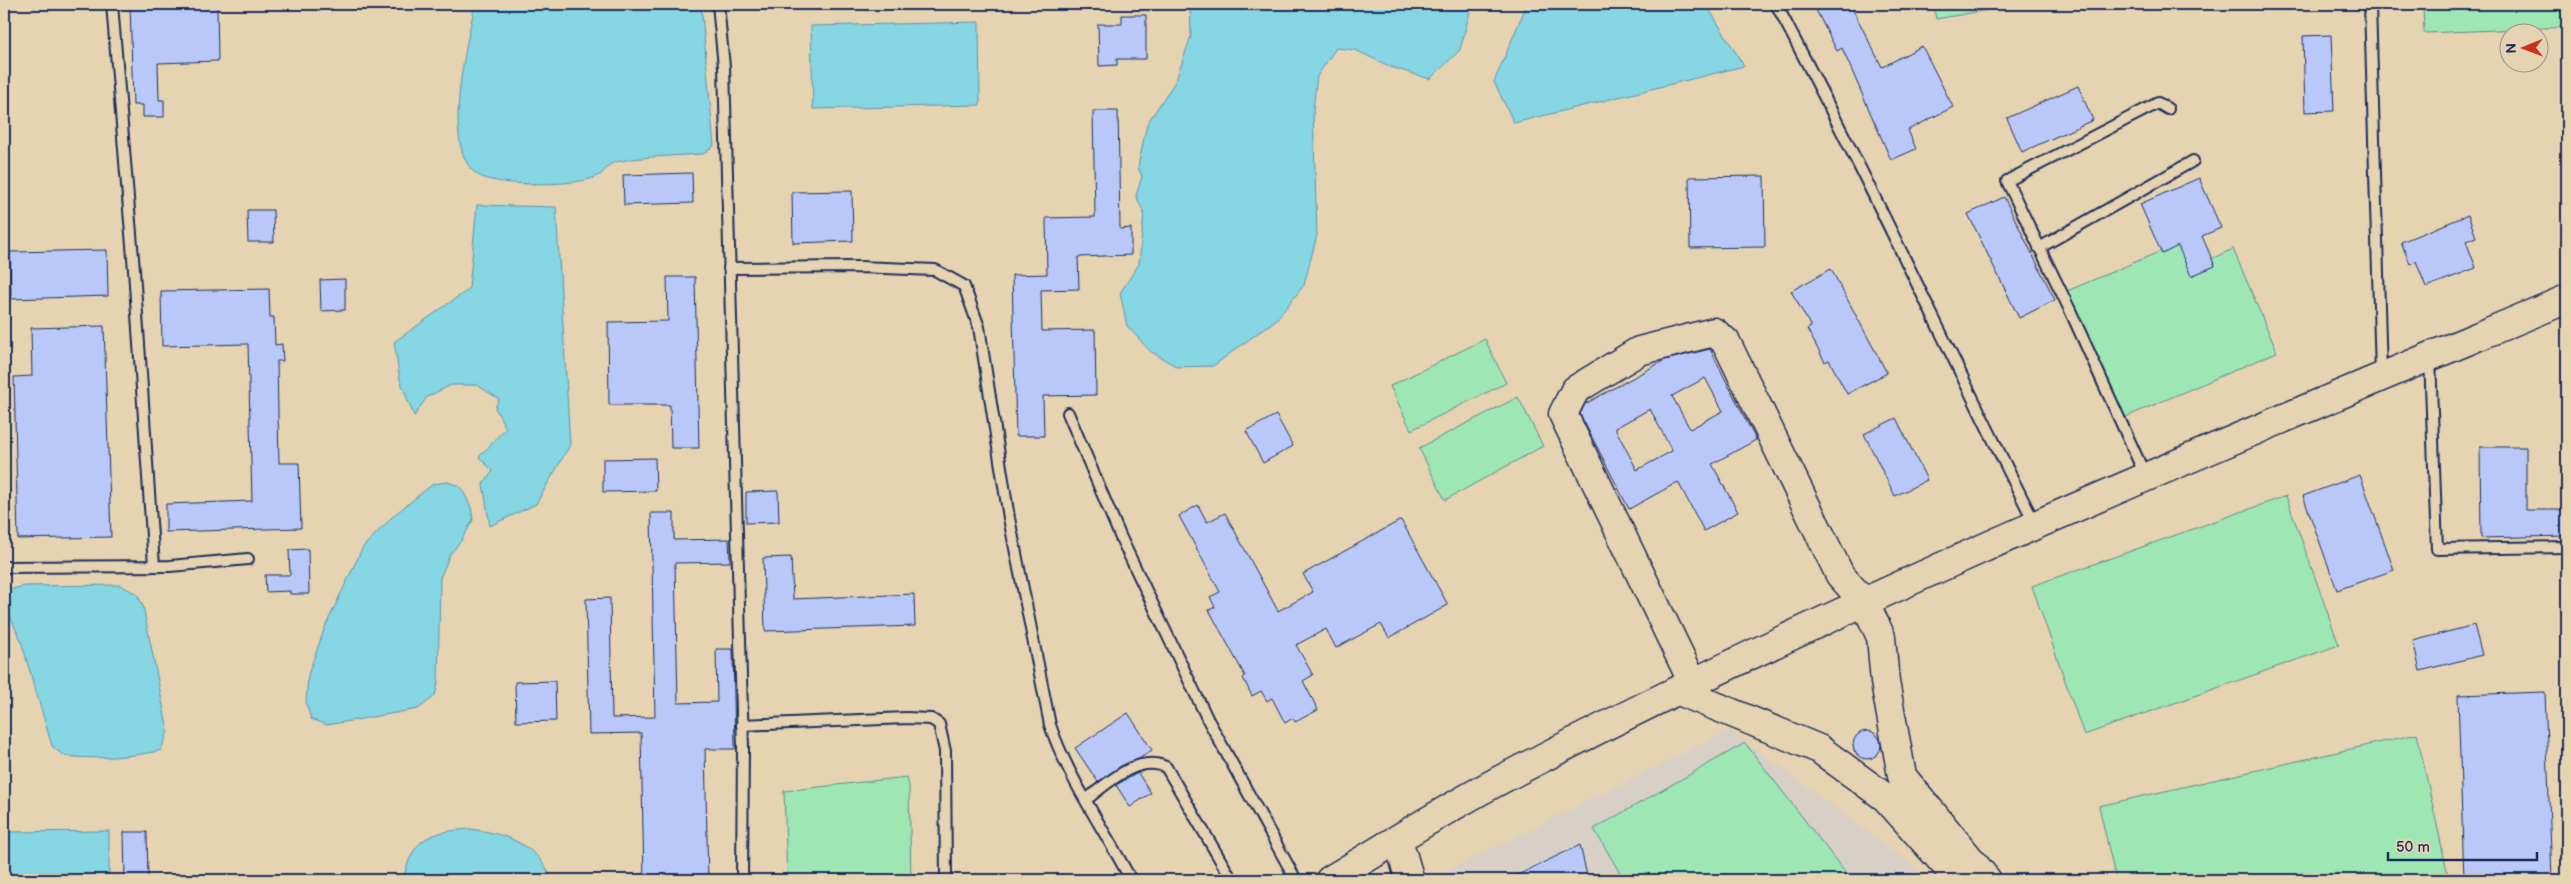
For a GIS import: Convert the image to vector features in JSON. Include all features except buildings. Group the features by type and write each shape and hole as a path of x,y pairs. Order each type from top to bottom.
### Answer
{"street":[{"path":"1330,880 1499,780 1686,687 1865,603 2145,476 2567,299"},
{"path":"1959,880 1886,798 1819,749 1686,687 1563,414 1575,390 1639,351 1714,332 1726,342 1840,575 1865,603 1881,637 1885,682 1902,776 1987,880"},
{"path":"1398,840 1410,880"}],"lane":[{"path":"112,4 134,270 154,566"},
{"path":"718,4 724,67 742,725 742,880"},
{"path":"1776,4 1844,131 1960,373 2036,525"},
{"path":"2370,4 2381,378"},
{"path":"2145,476 2007,181 2158,103 2168,109"},
{"path":"2039,248 2193,162"},
{"path":"729,268 858,267 935,270 964,286 979,327 1009,518 1050,726 1061,757 1087,799 1131,880"},
{"path":"2430,357 2437,549 2567,547"},
{"path":"1068,413 1121,538 1207,718 1296,880"},
{"path":"4,567 154,566 248,560"},
{"path":"742,725 906,718 931,719 939,724 945,751 946,880"},
{"path":"1087,799 1132,768 1156,762 1166,767 1232,880"}],"shaded area":[{"path":"1730,730 1915,867 1924,880 1428,880"}],"green space":[{"path":"1933,4 2021,4 1936,19"},
{"path":"2423,4 2567,4 2567,27 2548,28 2548,22 2498,22 2498,30 2424,33"},
{"path":"2180,243 2191,268 2233,249 2277,352 2114,422 2060,294"},
{"path":"1485,339 1506,383 1411,430 1390,386"},
{"path":"1518,397 1543,446 1445,500 1419,448"},
{"path":"2286,496 2339,645 2084,735 2032,586"},
{"path":"2417,734 2449,880 2116,880 2099,806"},
{"path":"1745,743 1851,880 1624,880 1594,829"},
{"path":"907,777 909,786 911,880 787,880 784,791"}],"water":[{"path":"475,4 701,4 714,146 703,154 648,157 614,163 609,165 601,174 582,181 530,184 503,182 482,177 468,166 461,147 458,123 462,70"},
{"path":"1190,4 1472,4 1460,50 1430,79 1391,67 1355,50 1336,48 1317,76 1313,109 1317,235 1304,285 1277,319 1213,366 1177,367 1150,351 1127,326 1120,293 1139,264 1144,213 1136,196 1142,177 1138,167 1147,124 1176,80 1191,36"},
{"path":"1527,4 1706,4 1744,66 1514,123 1494,82"},
{"path":"979,22 980,105 813,109 811,26"},
{"path":"477,205 556,207 570,445 536,504 490,526 483,484 493,471 479,457 506,428 495,408 499,399 477,385 451,385 427,397 414,416 400,380 394,342 469,289"},
{"path":"448,482 459,486 463,491 471,507 473,520 461,541 450,554 440,578 438,683 435,696 418,709 327,725 311,719 306,703 308,675 325,627 363,547 394,515 433,484"},
{"path":"120,585 137,594 143,606 168,731 161,750 127,756 98,758 64,755 52,746 21,641 9,614 6,599 12,589 25,586"},
{"path":"470,829 496,834 519,843 539,858 552,880 403,880 412,854 425,840 433,835 444,832"},
{"path":"109,831 109,880 4,880 4,832"}]}
